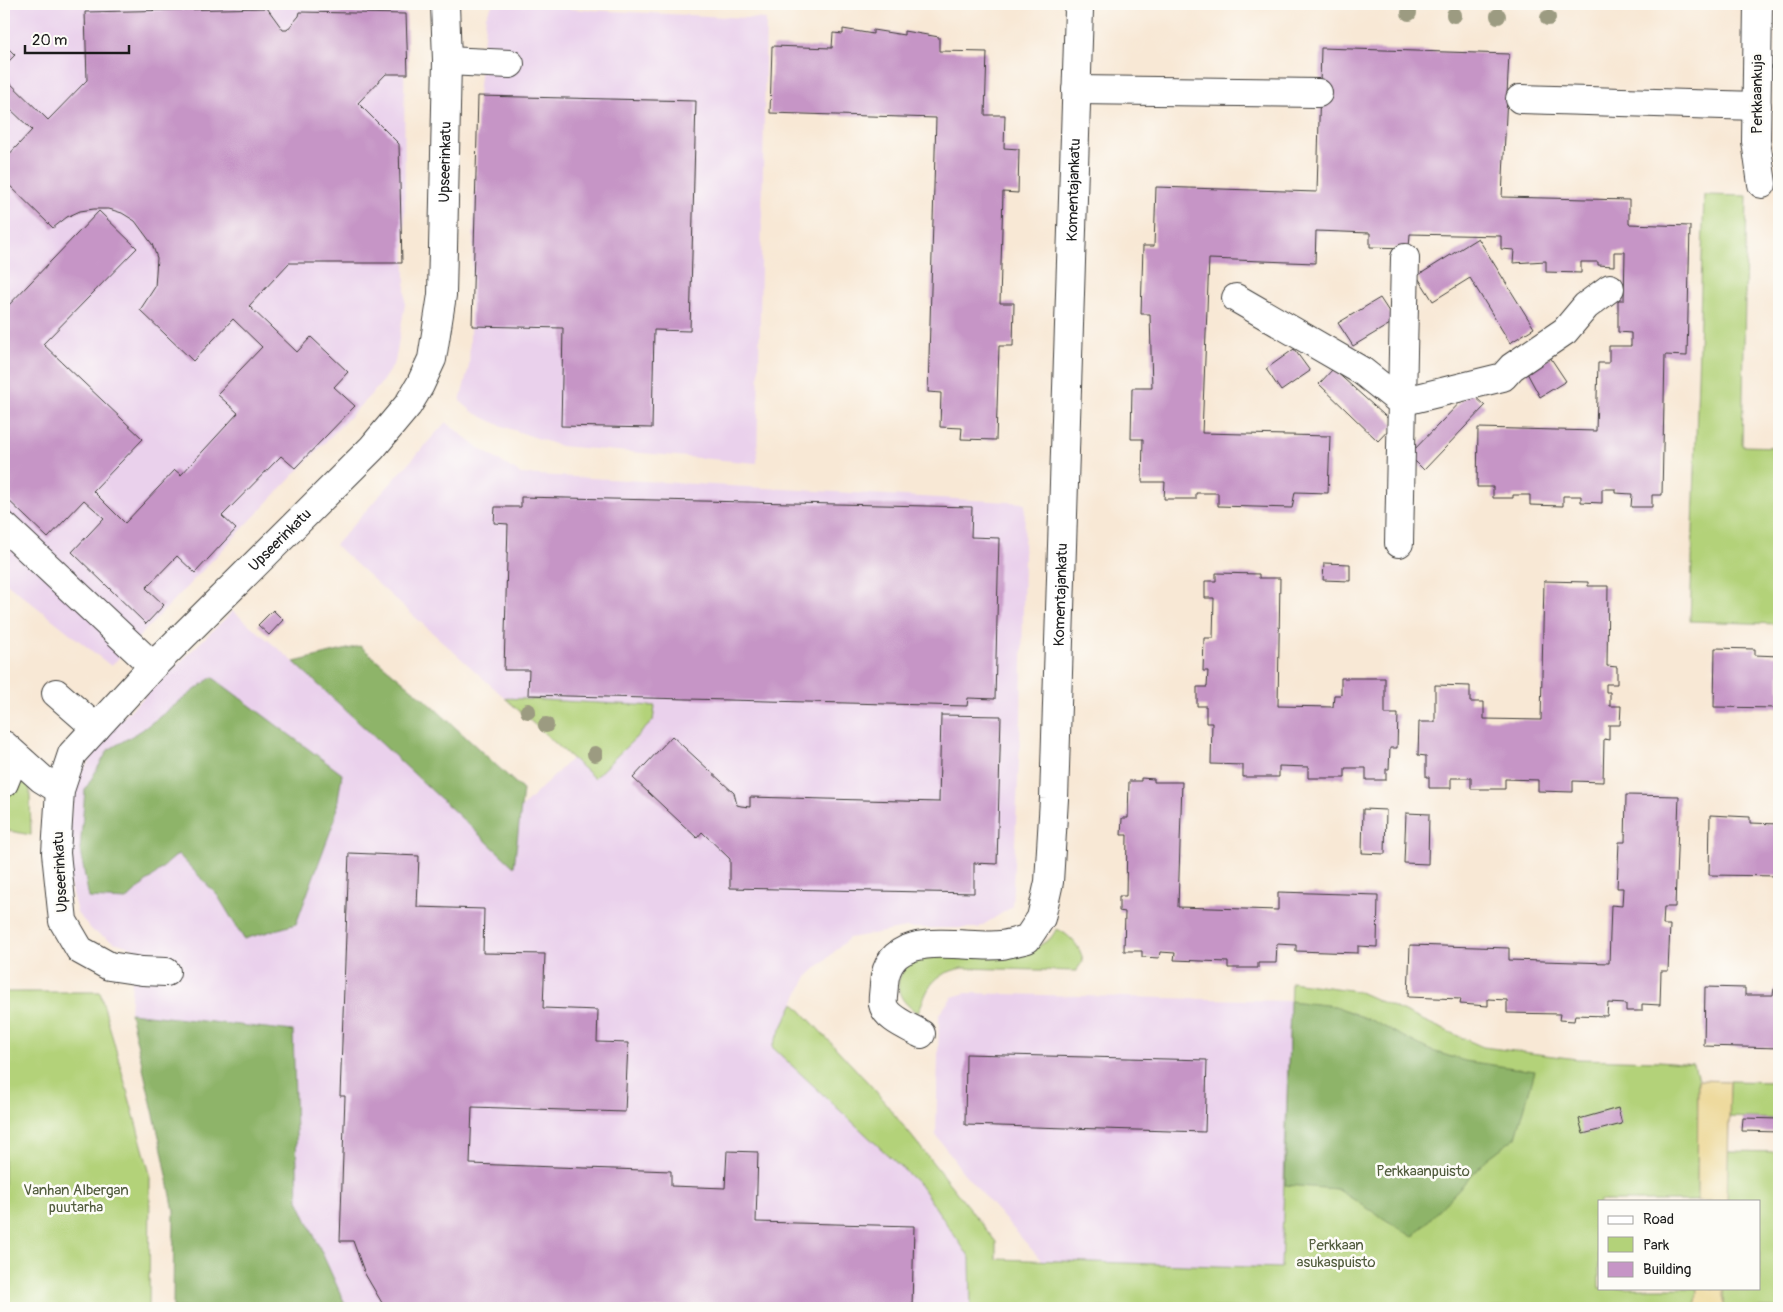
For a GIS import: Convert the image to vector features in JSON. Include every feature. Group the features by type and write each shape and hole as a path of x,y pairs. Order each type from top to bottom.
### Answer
{"street":[{"name":"Upseerinkatu","path":"166,972 142,971 109,966 80,950 62,921 56,853 60,790 72,754 153,666 293,525 349,472 408,404 420,385 432,359 442,295 447,61 446,4"},
{"name":"Perkkaankuja","path":"1758,4 1756,141 1762,184"},
{"name":"Komentajankatu","path":"922,1034 895,1019 886,1010 883,1003 884,979 890,961 904,952 921,945 938,943 1000,945 1027,939 1042,918 1049,882 1058,677 1080,5"},
{"path":"447,61 510,64"},
{"path":"1076,90 1318,93"},
{"path":"1520,99 1757,106"},
{"path":"1399,544 1405,258"},
{"path":"1401,402 1503,377 1512,367 1565,331 1586,306 1610,288"},
{"path":"1236,298 1362,371 1401,402"},
{"path":"4,526 153,666"},
{"path":"56,693 96,728"},
{"path":"9,750 42,780 60,790"},
{"path":"4,783 9,750"}],"shaded area":[{"path":"4,4 404,4 405,304 395,362 379,386 111,666 4,581"},
{"path":"493,4 553,4 571,9 766,19 757,463 560,446 499,425 473,412 460,401 469,366 478,96 486,16"},
{"path":"446,422 477,447 521,474 1025,503 1021,717 1012,907 978,928 906,928 849,938 806,978 772,1047 920,1185 970,1258 971,1308 347,1308 298,1200 293,1031 130,1013 134,948 114,942 93,931 77,913 68,877 68,827 75,782 111,729 233,611 294,662 513,866 519,810 572,758 594,778 655,706 505,698 335,545"},
{"path":"966,993 1290,1001 1281,1268 1042,1261 962,1171 936,1135 939,1014 952,997"}],"green space":[{"path":"1704,195 1747,196 1742,446 1779,447 1779,624 1690,621"},
{"path":"360,646 429,703 523,790 514,867 294,662"},
{"path":"212,677 342,774 335,819 296,924 244,939 218,896 178,854 126,900 89,898 80,850 85,790 108,750 142,730"},
{"path":"505,698 655,706 653,721 594,778"},
{"path":"4,740 29,757 31,835 4,830"},
{"path":"1057,929 1070,938 1080,951 1083,961 1076,971 962,968 944,974 932,983 918,1013 908,1006 902,998 899,990 901,974 907,966 925,954 1031,951 1050,939"},
{"name":"Perkkaanpuisto","path":"1291,982 1357,991 1483,1047 1577,1059 1659,1061 1694,1064 1698,1080 1697,1200 1598,1200 1598,1290 1697,1290 1696,1308 971,1308 970,1258 920,1185 772,1047 794,1003 874,1089 996,1242 996,1259 1281,1268"},
{"name":"Vanhan Albergan puutarha","path":"4,992 100,992 150,1174 149,1308 4,1308"},
{"path":"1290,1001 1335,1006 1375,1022 1429,1050 1465,1061 1535,1071 1516,1137 1487,1159 1413,1237 1337,1189 1285,1185"},
{"path":"130,1013 293,1031 298,1200 347,1308 173,1308 174,1211 161,1145"},
{"path":"1730,1081 1779,1082 1779,1119 1729,1117"},
{"path":"1728,1151 1779,1152 1779,1308 1724,1308 1724,1290 1760,1290 1760,1200 1727,1200"}],"sand":[{"path":"1698,1080 1730,1081 1727,1200 1697,1200"},
{"path":"1697,1290 1724,1290 1724,1308 1696,1308"}],"building":[{"path":"267,8 283,30 287,30 299,16 300,12 406,14 408,74 386,74 358,103 399,144 402,263 289,263 249,306 297,352 311,337 348,372 334,387 355,406 295,468 281,456 222,516 236,529 195,573 177,556 146,588 164,605 146,624 72,552 104,518 84,500 48,538 4,496 4,306 6,308 99,211 137,248 43,344 143,439 93,491 125,523 175,470 181,475 238,413 217,394 262,347 233,319 193,361 140,310 155,287 157,258 152,244 135,221 122,213 109,209 94,209 80,211 67,217 53,228 4,180 4,160 32,130 6,105 4,107 4,77 48,120 87,80 85,12"},
{"path":"843,29 873,34 873,30 904,35 904,31 939,37 939,51 987,52 985,115 1005,115 1004,148 1019,149 1018,193 1003,192 1000,303 1014,303 1013,346 999,346 996,440 961,439 962,428 940,427 941,393 928,392 936,118 770,113 772,46 832,48 833,33 843,34"},
{"path":"4,44 15,55 4,66"},
{"path":"1321,48 1509,54 1502,197 1629,200 1629,224 1690,226 1687,356 1665,355 1662,495 1652,495 1652,507 1631,507 1632,494 1615,493 1615,489 1602,489 1602,503 1581,502 1581,496 1563,496 1563,506 1530,505 1530,495 1513,495 1513,498 1493,498 1493,487 1477,487 1478,428 1596,431 1598,363 1609,363 1609,346 1631,346 1631,333 1618,332 1618,300 1624,300 1625,252 1614,252 1614,266 1598,265 1598,262 1581,262 1581,273 1546,272 1546,261 1513,263 1514,250 1501,249 1501,236 1410,234 1409,248 1370,247 1370,233 1316,231 1315,263 1209,259 1202,433 1330,436 1328,493 1295,492 1292,508 1218,506 1218,493 1196,493 1196,499 1164,499 1165,482 1142,482 1143,439 1131,439 1132,388 1152,388 1150,314 1141,314 1143,246 1154,246 1156,187 1317,192"},
{"path":"478,96 696,101 690,331 654,330 652,428 561,426 563,328 472,326"},
{"path":"1478,238 1534,328 1510,343 1470,278 1433,301 1417,276"},
{"path":"1380,298 1395,321 1353,346 1338,323"},
{"path":"1294,349 1310,371 1281,391 1266,369"},
{"path":"1550,357 1566,381 1540,397 1526,371"},
{"path":"1333,369 1394,424 1378,441 1319,384"},
{"path":"1470,392 1485,406 1424,470 1409,455"},
{"path":"521,497 972,507 971,537 999,538 995,699 968,698 967,706 528,695 529,670 504,670 508,524 494,523 495,507 521,507"},
{"path":"1324,563 1350,564 1350,581 1323,580"},
{"path":"1216,573 1259,574 1259,578 1280,578 1278,706 1333,707 1334,695 1341,695 1341,678 1385,678 1385,714 1398,714 1397,748 1390,748 1389,769 1386,769 1386,780 1366,780 1366,768 1345,768 1345,778 1308,778 1308,767 1279,766 1279,777 1243,777 1243,765 1211,764 1212,723 1206,723 1206,706 1197,706 1197,687 1207,687 1208,671 1203,671 1204,638 1213,638 1214,598 1205,598 1205,581 1216,581"},
{"path":"1544,581 1588,582 1588,586 1608,586 1607,666 1617,667 1617,684 1606,684 1606,692 1610,692 1610,706 1621,706 1620,725 1609,725 1609,740 1604,739 1603,782 1573,781 1573,792 1538,791 1538,780 1505,779 1505,789 1471,789 1471,778 1451,778 1451,788 1429,788 1429,777 1426,777 1426,756 1418,755 1419,722 1435,722 1435,685 1470,686 1470,702 1484,702 1484,719 1541,720"},
{"path":"273,610 283,620 269,635 258,625"},
{"path":"1715,648 1755,649 1755,655 1779,656 1779,708 1714,707"},
{"path":"941,715 1001,716 997,864 974,863 974,893 730,888 730,859 702,832 697,838 633,778 672,736 734,793 737,805 741,806 750,807 750,797 939,802"},
{"path":"1141,778 1154,779 1154,782 1182,782 1178,907 1278,910 1278,892 1378,895 1377,947 1358,946 1358,953 1296,951 1296,945 1277,944 1276,963 1258,963 1258,968 1228,968 1228,962 1174,960 1175,953 1160,952 1159,958 1142,957 1142,951 1124,951 1125,912 1119,911 1119,896 1126,896 1127,835 1121,835 1122,818 1128,818 1129,781 1141,781"},
{"path":"1626,795 1679,796 1675,907 1664,907 1663,925 1670,925 1668,971 1661,971 1660,1005 1642,1004 1642,1011 1626,1011 1626,1004 1608,1003 1607,1016 1575,1015 1574,1021 1559,1020 1560,1014 1507,1013 1507,1000 1488,999 1488,1006 1460,1004 1461,999 1408,997 1410,945 1509,948 1509,960 1609,963 1611,905 1622,906 1623,888 1617,888 1619,842 1625,842"},
{"path":"1363,809 1386,810 1385,854 1362,853"},
{"path":"1406,813 1429,814 1428,864 1404,863"},
{"path":"1710,815 1750,817 1750,823 1779,824 1779,876 1709,875"},
{"path":"349,853 419,856 417,907 484,909 483,953 545,954 543,1008 598,1010 597,1042 628,1043 625,1112 472,1107 470,1164 671,1171 671,1186 725,1188 727,1151 758,1152 756,1222 914,1226 912,1308 385,1308 365,1274 353,1241 340,1241 345,1096 340,1096"},
{"path":"1705,987 1745,988 1745,995 1773,995 1774,989 1779,989 1779,1048 1704,1046"},
{"path":"966,1054 1207,1060 1205,1132 965,1125"},
{"path":"1618,1108 1622,1124 1583,1134 1579,1119"},
{"path":"1743,1118 1779,1119 1779,1132 1742,1131"}],"park label":[{"name":"Perkkaan asukaspuisto","path":"1336,1254"}]}
